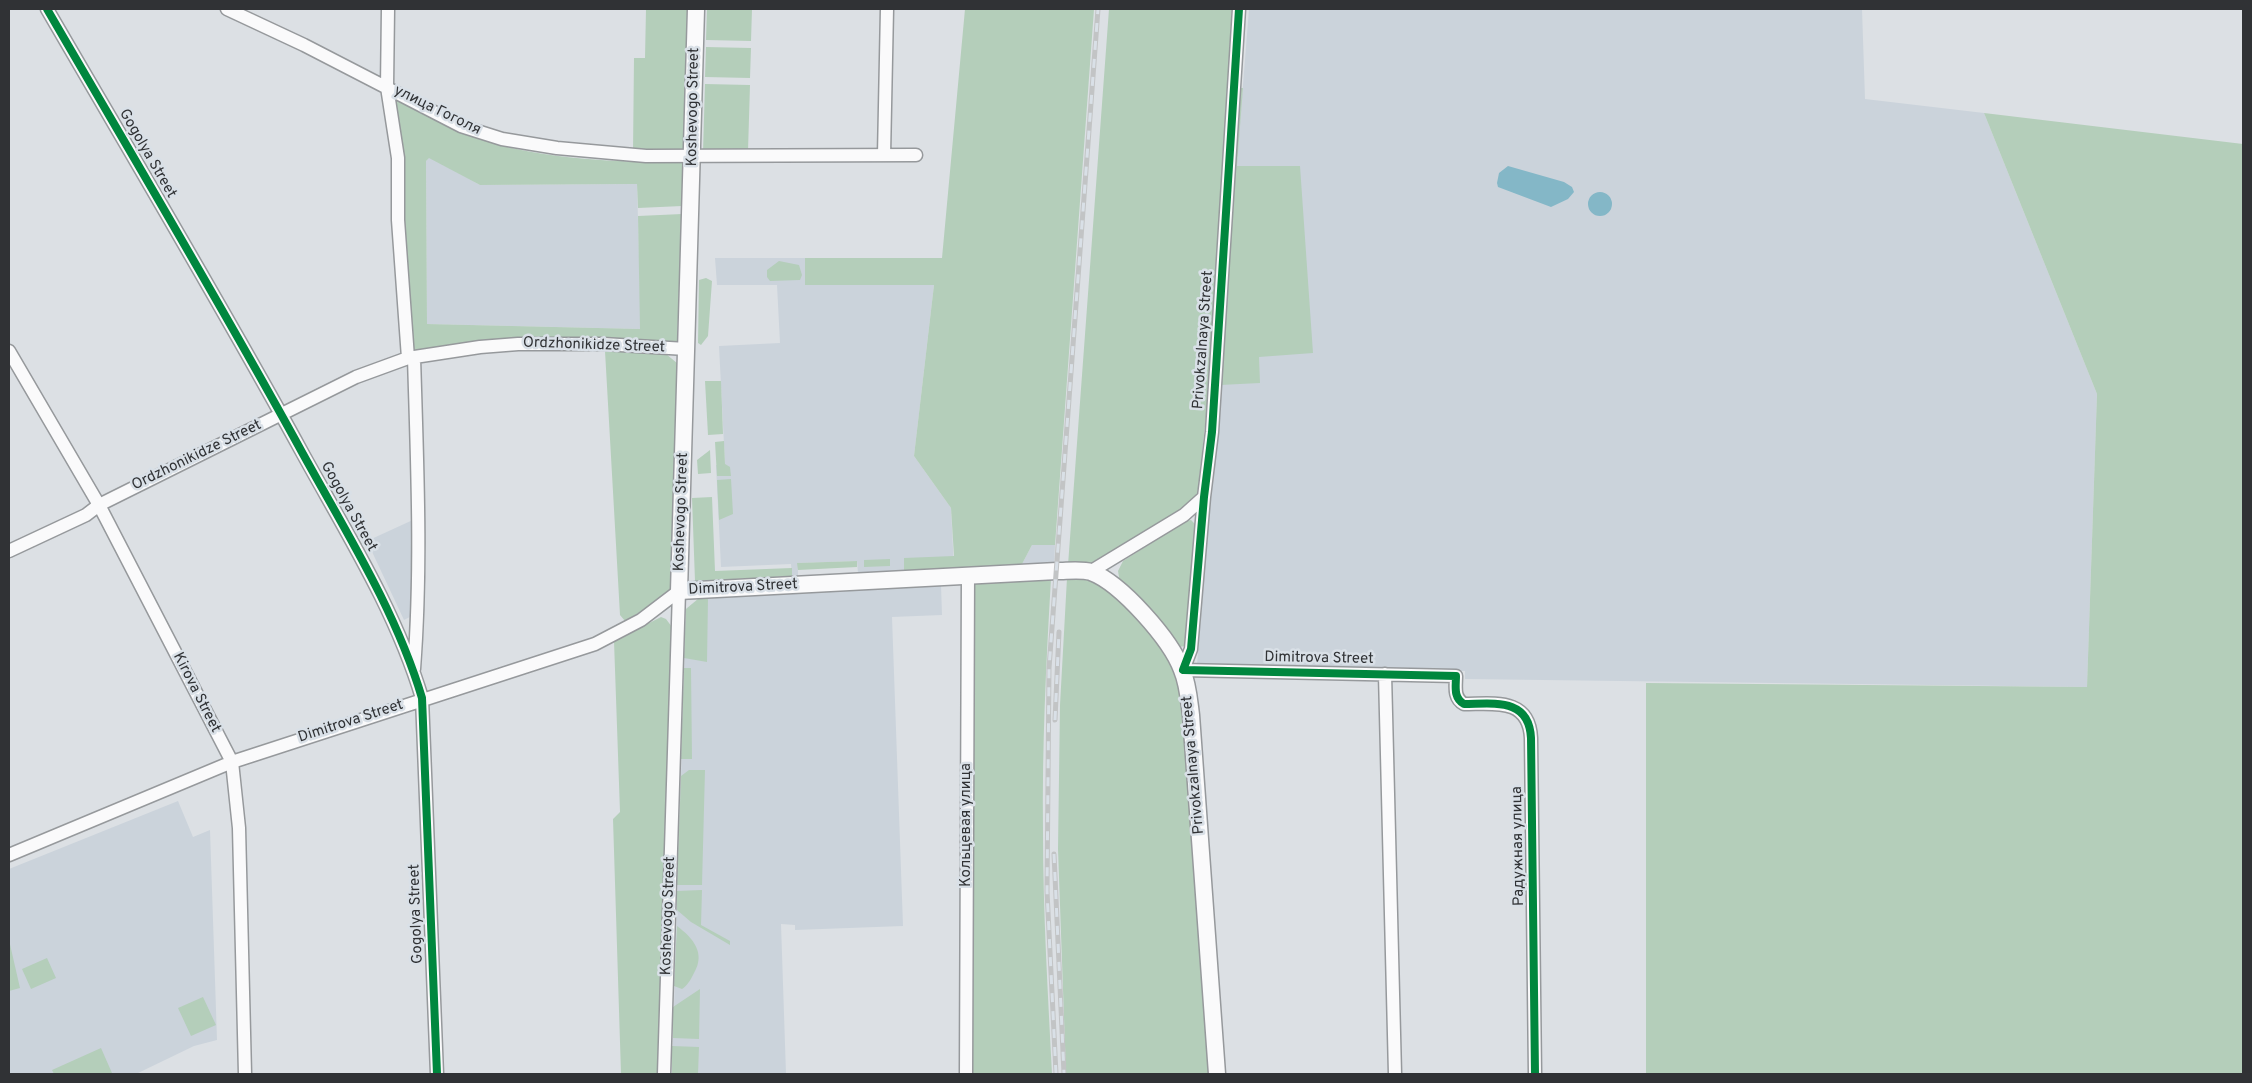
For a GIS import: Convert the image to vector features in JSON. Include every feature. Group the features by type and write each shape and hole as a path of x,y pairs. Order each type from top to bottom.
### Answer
{"main road":[{"name":"Koshevogo Street","path":"679,592 696,9"},
{"name":"Dimitrova Street","path":"679,592 1057,570 1090,572 1119,590 1162,636 1182,670"},
{"name":"Privokzalnaya Street","path":"1182,670 1191,715 1217,1074"}],"street":[{"name":"Gogolya Street","path":"47,9 281,414 370,576 414,670 422,698 437,1074"},
{"name":"улица Гоголя","path":"227,9 387,86 461,126 486,135 525,144 595,153 693,156 916,155"},
{"name":"Gogolya Street","path":"388,9 387,86 398,158 398,220 411,357 419,515 418,620 414,670"},
{"path":"884,155 887,9"},
{"name":"Privokzalnaya Street","path":"1182,670 1191,648 1214,398 1239,9"},
{"name":"Ordzhonikidze Street","path":"9,552 86,515 99,505 356,377 411,357 480,347 526,344 603,344 686,349"},
{"name":"Kirova Street","path":"9,351 99,505 232,762 239,828 245,1074"},
{"path":"1090,572 1184,515 1204,497"},
{"path":"1118,555 1112,572 1119,590"},
{"name":"Кольцевая улица","path":"966,1074 968,575"},
{"name":"Dimitrova Street","path":"9,855 232,762 422,698 604,640 641,620 679,592"},
{"name":"Koshevogo Street","path":"664,1074 679,592"},
{"name":"Dimitrova Street","path":"1182,670 1456,676"},
{"path":"1385,674 1395,1074"},
{"name":"Радужная улица","path":"1456,676 1456,696 1459,702 1464,704 1514,707 1525,716 1531,730 1535,1074"}],"shaded area":[{"path":"1249,9 1862,9 1865,99 1984,113 2097,394 2087,687 1465,679 1465,671 1197,665"},
{"path":"429,157 480,185 637,184 641,329 427,324 426,161"},
{"path":"715,258 805,258 805,285 934,285 914,456 951,508 954,569 858,573 857,561 798,563 798,576 792,576 791,564 721,567 716,465 725,464 719,346 780,343 777,285 717,285"},
{"path":"415,519 416,614 404,620 367,541"},
{"path":"1032,545 1055,545 1054,564 1021,566"},
{"path":"941,585 942,615 892,617 903,926 795,930 795,925 781,924 786,1074 672,1074 686,609 698,599"},
{"path":"178,801 193,837 210,830 217,1040 194,1046 136,1074 9,1074 9,869"}],"green space":[{"path":"646,9 687,9 685,152 633,152 634,58 645,58"},
{"path":"707,9 752,9 751,41 706,40"},
{"path":"965,9 1094,9 1055,545 1032,545 1021,566 904,571 904,558 954,556 951,508 914,456 934,285 805,285 805,258 942,258"},
{"path":"1109,9 1232,9 1208,399 1196,497 1185,509 1089,564 1068,565"},
{"path":"706,47 751,48 750,78 705,77"},
{"path":"705,84 750,85 748,151 703,152"},
{"path":"1239,88 1243,88 1237,166 1300,166 1313,353 1259,357 1260,383 1220,385"},
{"path":"395,97 477,138 525,151 579,158 634,162 684,162 682,206 638,208 637,184 480,185 429,158 426,161 427,324 640,329 638,216 682,214 677,342 417,352 413,349 392,101"},
{"path":"1984,113 2243,144 2243,1074 1646,1074 1646,683 2087,687 2097,394"},
{"path":"779,261 799,265 802,275 800,280 770,281 767,277 767,270"},
{"path":"706,278 712,281 708,336 701,345 698,343 699,280"},
{"path":"605,351 666,354 677,363 671,587 665,597 625,621 620,615"},
{"path":"705,381 721,381 723,434 708,435"},
{"path":"724,441 725,464 730,467 731,476 717,476 715,442"},
{"path":"710,450 711,473 698,474 697,460"},
{"path":"731,479 733,514 719,520 717,480"},
{"path":"712,497 715,571 792,568 792,576 695,581 692,498"},
{"path":"1191,520 1197,526 1186,646 1179,647 1120,583 1118,571 1123,561 1186,521"},
{"path":"890,559 890,566 864,567 864,560"},
{"path":"857,561 857,567 798,570 797,563"},
{"path":"1067,578 1087,579 1098,584 1125,605 1164,648 1181,681 1209,1074 1066,1074 1058,849 1060,705"},
{"path":"1051,579 1045,706 1043,862 1052,1074 969,1074 971,583"},
{"path":"708,598 707,662 684,658 686,609 698,599"},
{"path":"661,617 666,619 672,627 659,1074 621,1074 613,819 620,812 614,641"},
{"path":"684,668 691,668 692,759 681,759"},
{"path":"689,770 705,770 702,885 677,885 681,776"},
{"path":"702,890 701,925 730,941 730,945 691,922 677,910 677,891"},
{"path":"677,926 693,941 699,959 692,977 682,989 674,986"},
{"path":"9,940 20,988 9,991"},
{"path":"47,958 56,978 31,989 22,969"},
{"path":"700,989 699,1039 673,1038 673,1007"},
{"path":"203,997 216,1025 191,1036 178,1008"},
{"path":"672,1046 699,1047 698,1074 672,1074"},
{"path":"101,1048 112,1073 54,1074 52,1070"}],"water":[{"path":"1508,166 1564,182 1572,187 1574,192 1568,199 1551,207 1498,187 1499,173"},
{"path":"1600,192 1605,193 1611,199 1611,209 1605,215 1600,216 1595,215 1589,209 1588,204 1589,199 1595,193"}],"railway":[{"path":"1056,1074 1047,891 1049,668 1098,9"},
{"path":"1055,720 1059,632"},
{"path":"1054,854 1064,1074"}],"cycle path":[{"path":"47,9 209,286 353,543 384,603 411,666 422,698 437,1074"},
{"path":"1239,9 1212,432 1204,497 1191,649 1183,670 1456,676 1457,695 1464,704 1508,706 1517,709 1524,715 1529,725 1531,738 1535,1074"}]}
